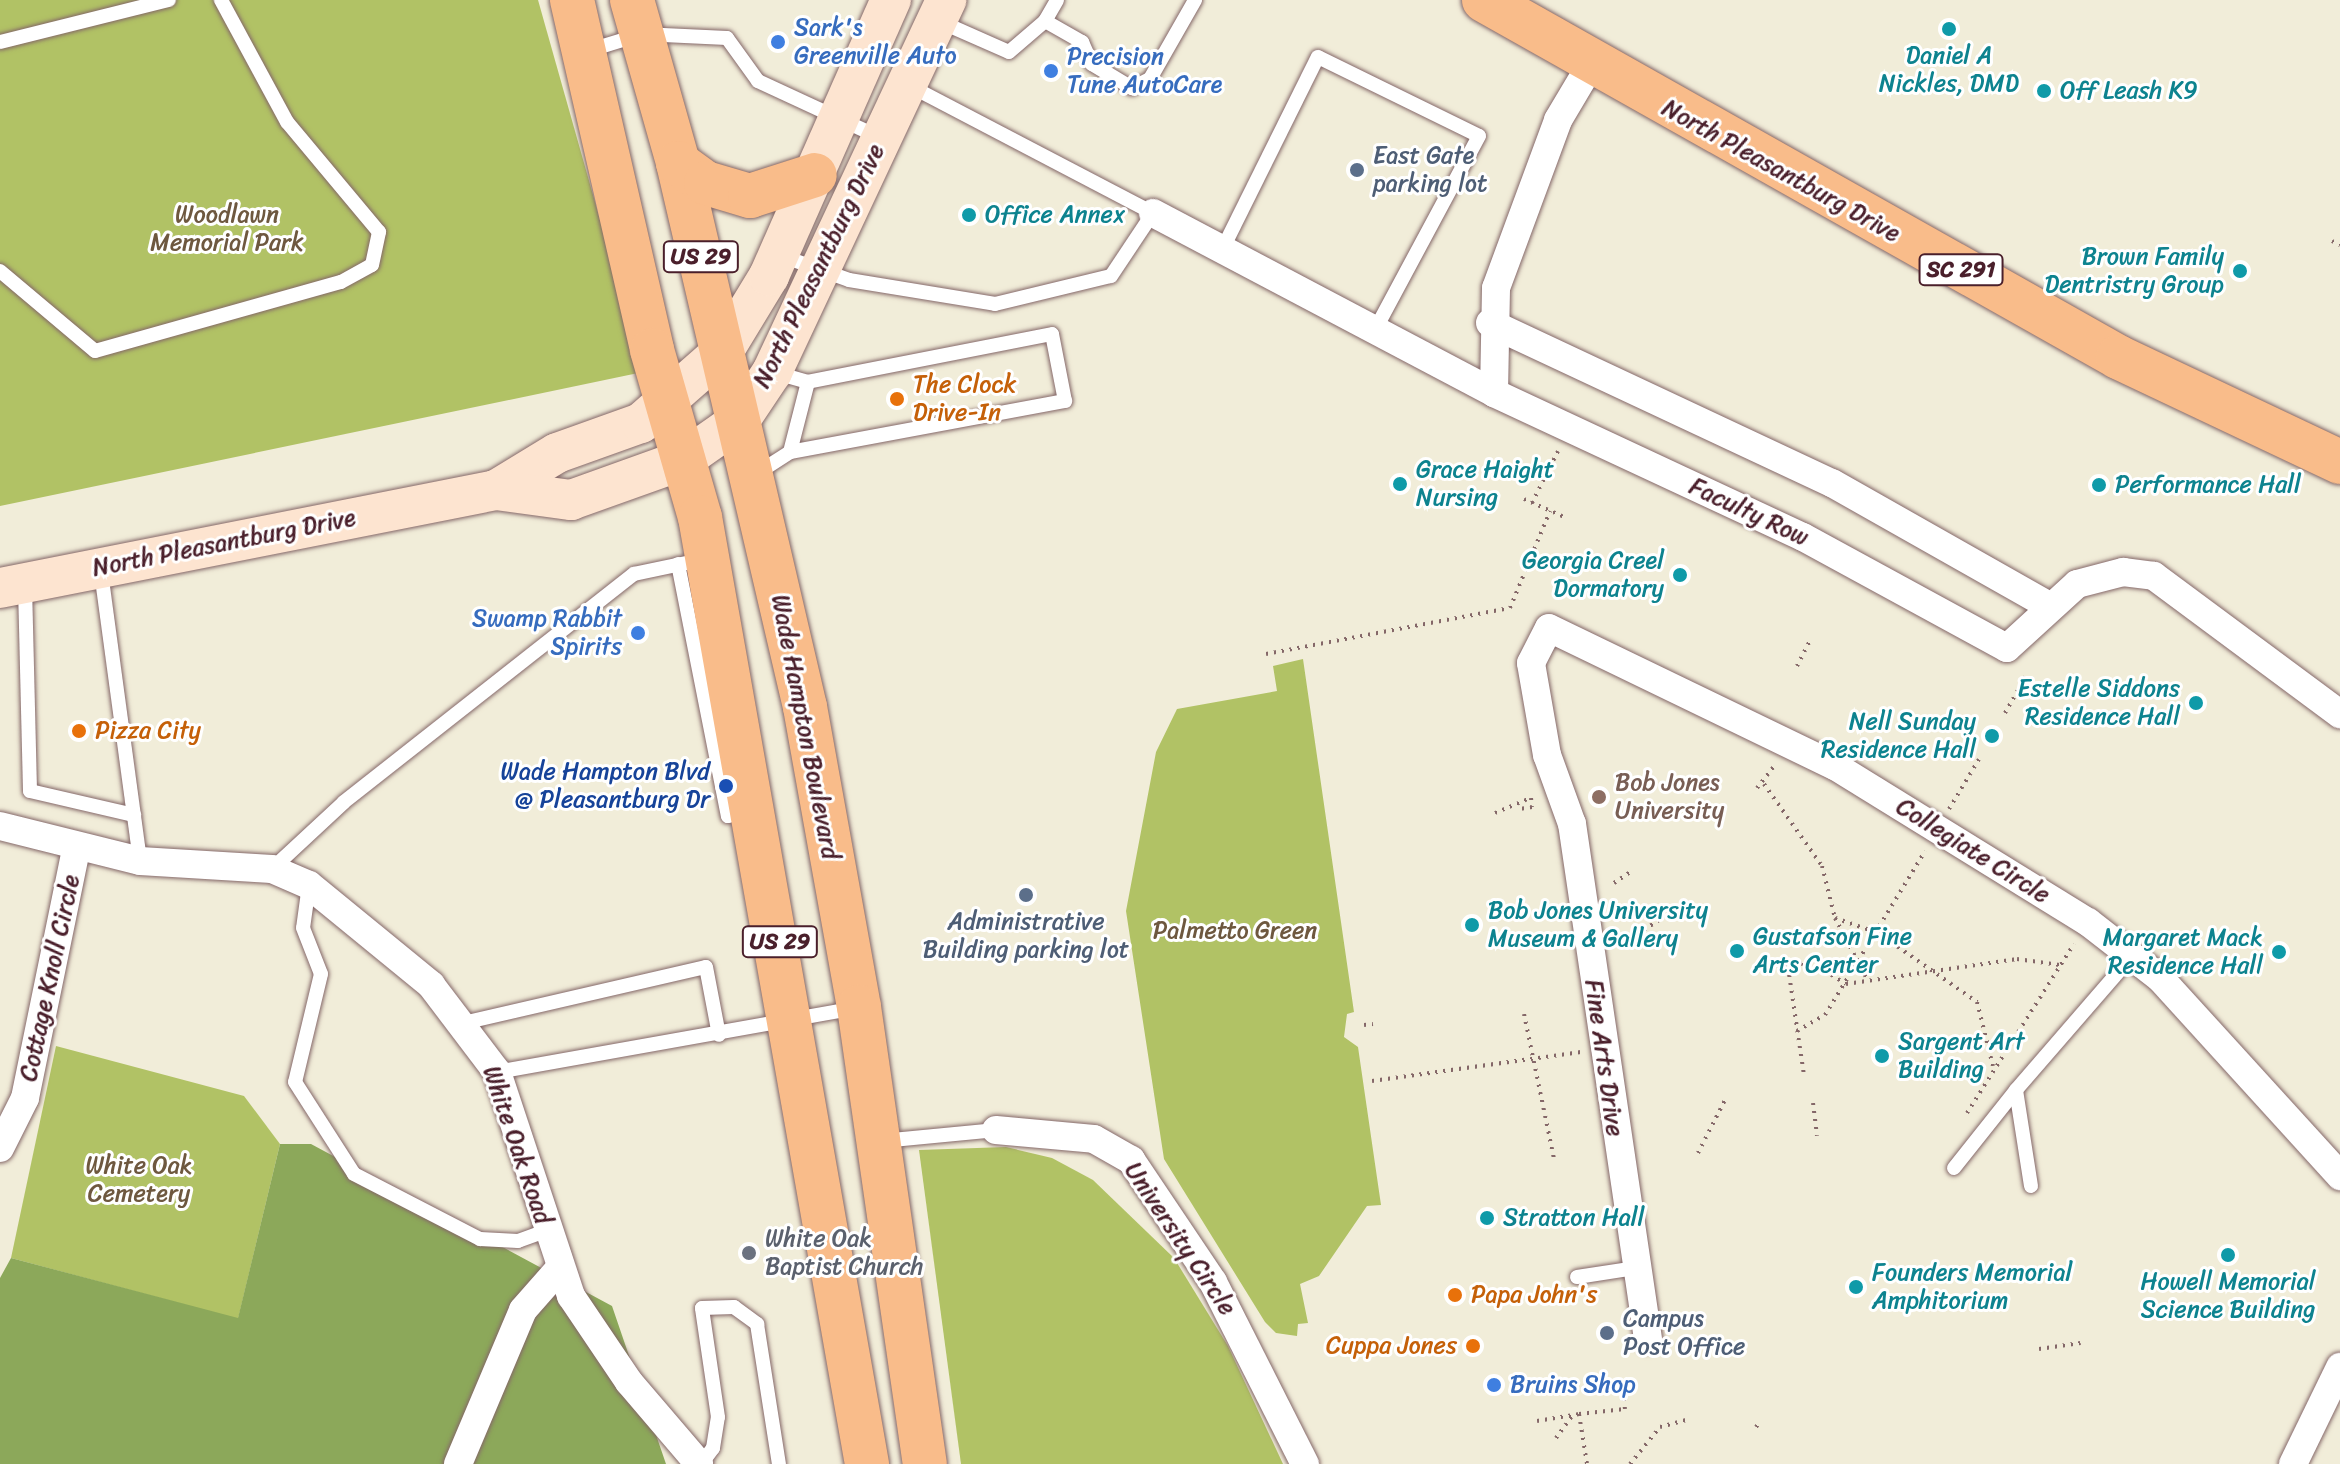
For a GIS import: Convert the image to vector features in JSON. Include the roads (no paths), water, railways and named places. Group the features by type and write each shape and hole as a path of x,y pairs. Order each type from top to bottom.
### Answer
{"main road":[{"name":"US 29","path":"572,0 683,460 699,570 756,818 794,1023 867,1464"},
{"name":"North Pleasantburg Drive","path":"496,490 557,453 668,406 724,350 779,254 891,0"},
{"name":"North Pleasantburg Drive","path":"1484,0 1590,66 2118,357 2340,461"},
{"name":"North Pleasantburg Drive","path":"13,585 496,490 571,500 683,460 740,420 790,377 820,272 941,10"},
{"name":"Wade Hampton Boulevard","path":"637,17 678,163 724,350 824,813 859,1007 925,1464"},
{"path":"678,163 706,183 750,196 815,175"},
{"path":"699,570 773,570"},
{"path":"756,818 824,813"}],"street":[{"path":"1494,393 1490,323 1516,225 1590,66"},
{"path":"1153,213 1377,326 1494,393"},
{"path":"1490,323 1832,483 2049,606"},
{"name":"Faculty Row","path":"1494,393 1803,537 2007,648 2049,606 2077,584 2123,572 2154,576 2340,714"},
{"name":"Collegiate Circle","path":"1538,638 1549,628 1561,631 1835,766 2133,954 2340,1176"},
{"name":"Fine Arts Drive","path":"1538,638 1531,663 1547,755 1572,824 1648,1339"},
{"name":"White Oak Road","path":"0,826 76,849 140,861 272,869 309,885 431,985 463,1023 497,1072 559,1269 591,1330 700,1464"},
{"name":"Cottage Knoll Circle","path":"0,1148 25,1098 76,849"},
{"name":"University Circle","path":"996,1130 1094,1139 1131,1160 1213,1282 1305,1464"},
{"path":"458,1464 523,1310 559,1269"},
{"path":"2292,1464 2340,1367"}],"lane":[{"path":"0,42 169,0"},
{"path":"0,271 95,351 341,282 372,265 379,232 280,112 221,0"},
{"path":"941,10 1009,52 1045,21 1057,0"},
{"path":"1045,21 1082,42 1092,64 1132,88 1150,79 1195,0"},
{"path":"584,52 637,17 727,38 758,81 881,138"},
{"path":"1223,248 1318,57 1479,136 1377,326"},
{"path":"779,254 820,272 995,304 1111,276 1153,213 908,85"},
{"path":"751,477 790,452 1065,401 1052,334 790,377 790,452"},
{"path":"100,568 140,861"},
{"path":"272,869 634,574 699,570"},
{"path":"13,585 30,791 134,815"},
{"path":"309,885 303,928 321,974 295,1082 354,1174 480,1239 518,1241 546,1231"},
{"path":"1954,1168 2016,1090 2133,954"},
{"path":"463,1023 706,967 719,1035"},
{"path":"497,1072 794,1023 859,1007"},
{"path":"2016,1090 2031,1186"},
{"name":"University Circle","path":"877,1142 996,1130"},
{"path":"1577,1277 1636,1268"},
{"path":"700,1464 713,1448 718,1417 702,1308 734,1307 757,1324 779,1464"}],"place":[{"name":"Daniel A Nickles, DMD","path":"1949,29"},
{"name":"Sark's Greenville Auto","path":"778,42"},
{"name":"Precision Tune AutoCare","path":"1051,71"},
{"name":"Off Leash K9","path":"2044,91"},
{"name":"East Gate parking lot","path":"1357,170"},
{"name":"Office Annex","path":"969,215"},
{"name":"Brown Family Dentristry Group","path":"2240,271"},
{"name":"The Clock Drive-In","path":"897,399"},
{"name":"Grace Haight Nursing","path":"1400,484"},
{"name":"Performance Hall","path":"2099,485"},
{"name":"Georgia Creel Dormatory","path":"1680,575"},
{"name":"Swamp Rabbit Spirits","path":"638,633"},
{"name":"Estelle Siddons Residence Hall","path":"2196,703"},
{"name":"Pizza City","path":"79,731"},
{"name":"Nell Sunday Residence Hall","path":"1992,736"},
{"name":"Wade Hampton Blvd @ Pleasantburg Dr","path":"726,786"},
{"name":"Bob Jones University","path":"1599,797"},
{"name":"Administrative Building parking lot","path":"1026,895"},
{"name":"Bob Jones University Museum & Gallery","path":"1472,925"},
{"name":"Gustafson Fine Arts Center","path":"1737,951"},
{"name":"Margaret Mack Residence Hall","path":"2279,952"},
{"name":"Sargent Art Building","path":"1882,1056"},
{"name":"Stratton Hall","path":"1487,1218"},
{"name":"White Oak Baptist Church","path":"749,1253"},
{"name":"Howell Memorial Science Building","path":"2228,1255"},
{"name":"Founders Memorial Amphitorium","path":"1856,1287"},
{"name":"Papa John's","path":"1455,1295"},
{"name":"Campus Post Office","path":"1607,1333"},
{"name":"Cuppa Jones","path":"1473,1346"},
{"name":"Bruins Shop","path":"1494,1385"}],"park label":[{"name":"Woodlawn Memorial Park","path":"227,229"},
{"name":"Palmetto Green","path":"1235,931"},
{"name":"White Oak Cemetery","path":"139,1180"}]}
